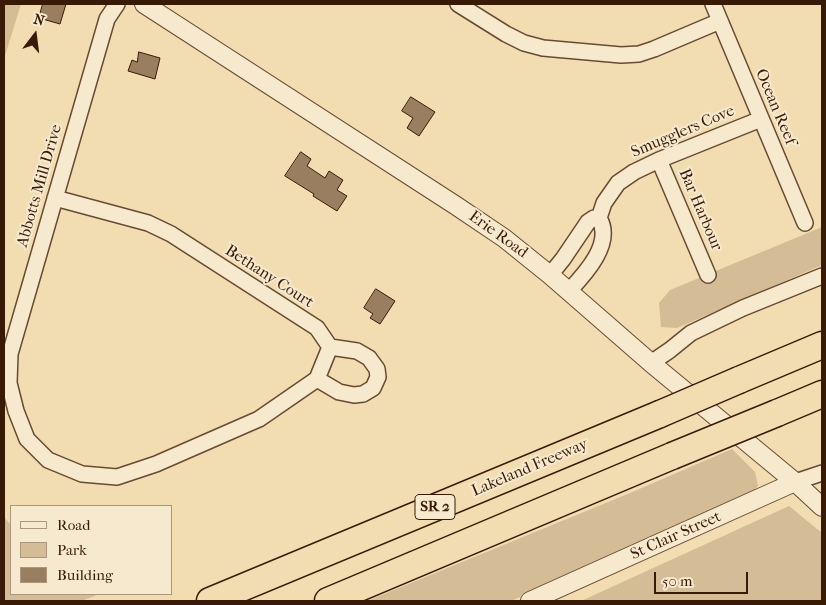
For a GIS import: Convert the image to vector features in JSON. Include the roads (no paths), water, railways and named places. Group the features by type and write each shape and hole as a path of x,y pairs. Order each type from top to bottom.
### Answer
{"highway":[{"name":"Lakeland Freeway","path":"210,601 822,345"},
{"path":"328,601 822,394"}],"street":[{"name":"Abbotts Mill Drive","path":"117,4 108,19 10,354 9,383 16,411 28,439 48,460 82,474 117,477 156,464 259,419 318,379"},
{"name":"Erie Road","path":"144,4 504,238 795,482 822,507"},
{"path":"458,4 524,43 543,48 621,55 638,54 654,49 720,21"},
{"name":"Ocean Reef","path":"713,4 805,223"},
{"name":"Smugglers Cove","path":"550,275 588,222 598,218 604,204 618,183 634,172 659,160 761,118"},
{"name":"Bar Harbour","path":"659,160 708,275"},
{"name":"Bethany Court","path":"55,198 148,223 171,234 317,328 330,347"},
{"path":"569,291 583,276 603,241 604,231 598,218"},
{"path":"651,363 691,333 742,308 822,276"},
{"path":"330,347 357,351 368,358 377,369 378,377 373,388 363,394 354,395 339,392 318,379 330,347"},
{"name":"St Clair Street","path":"530,601 795,482 822,472"}]}
